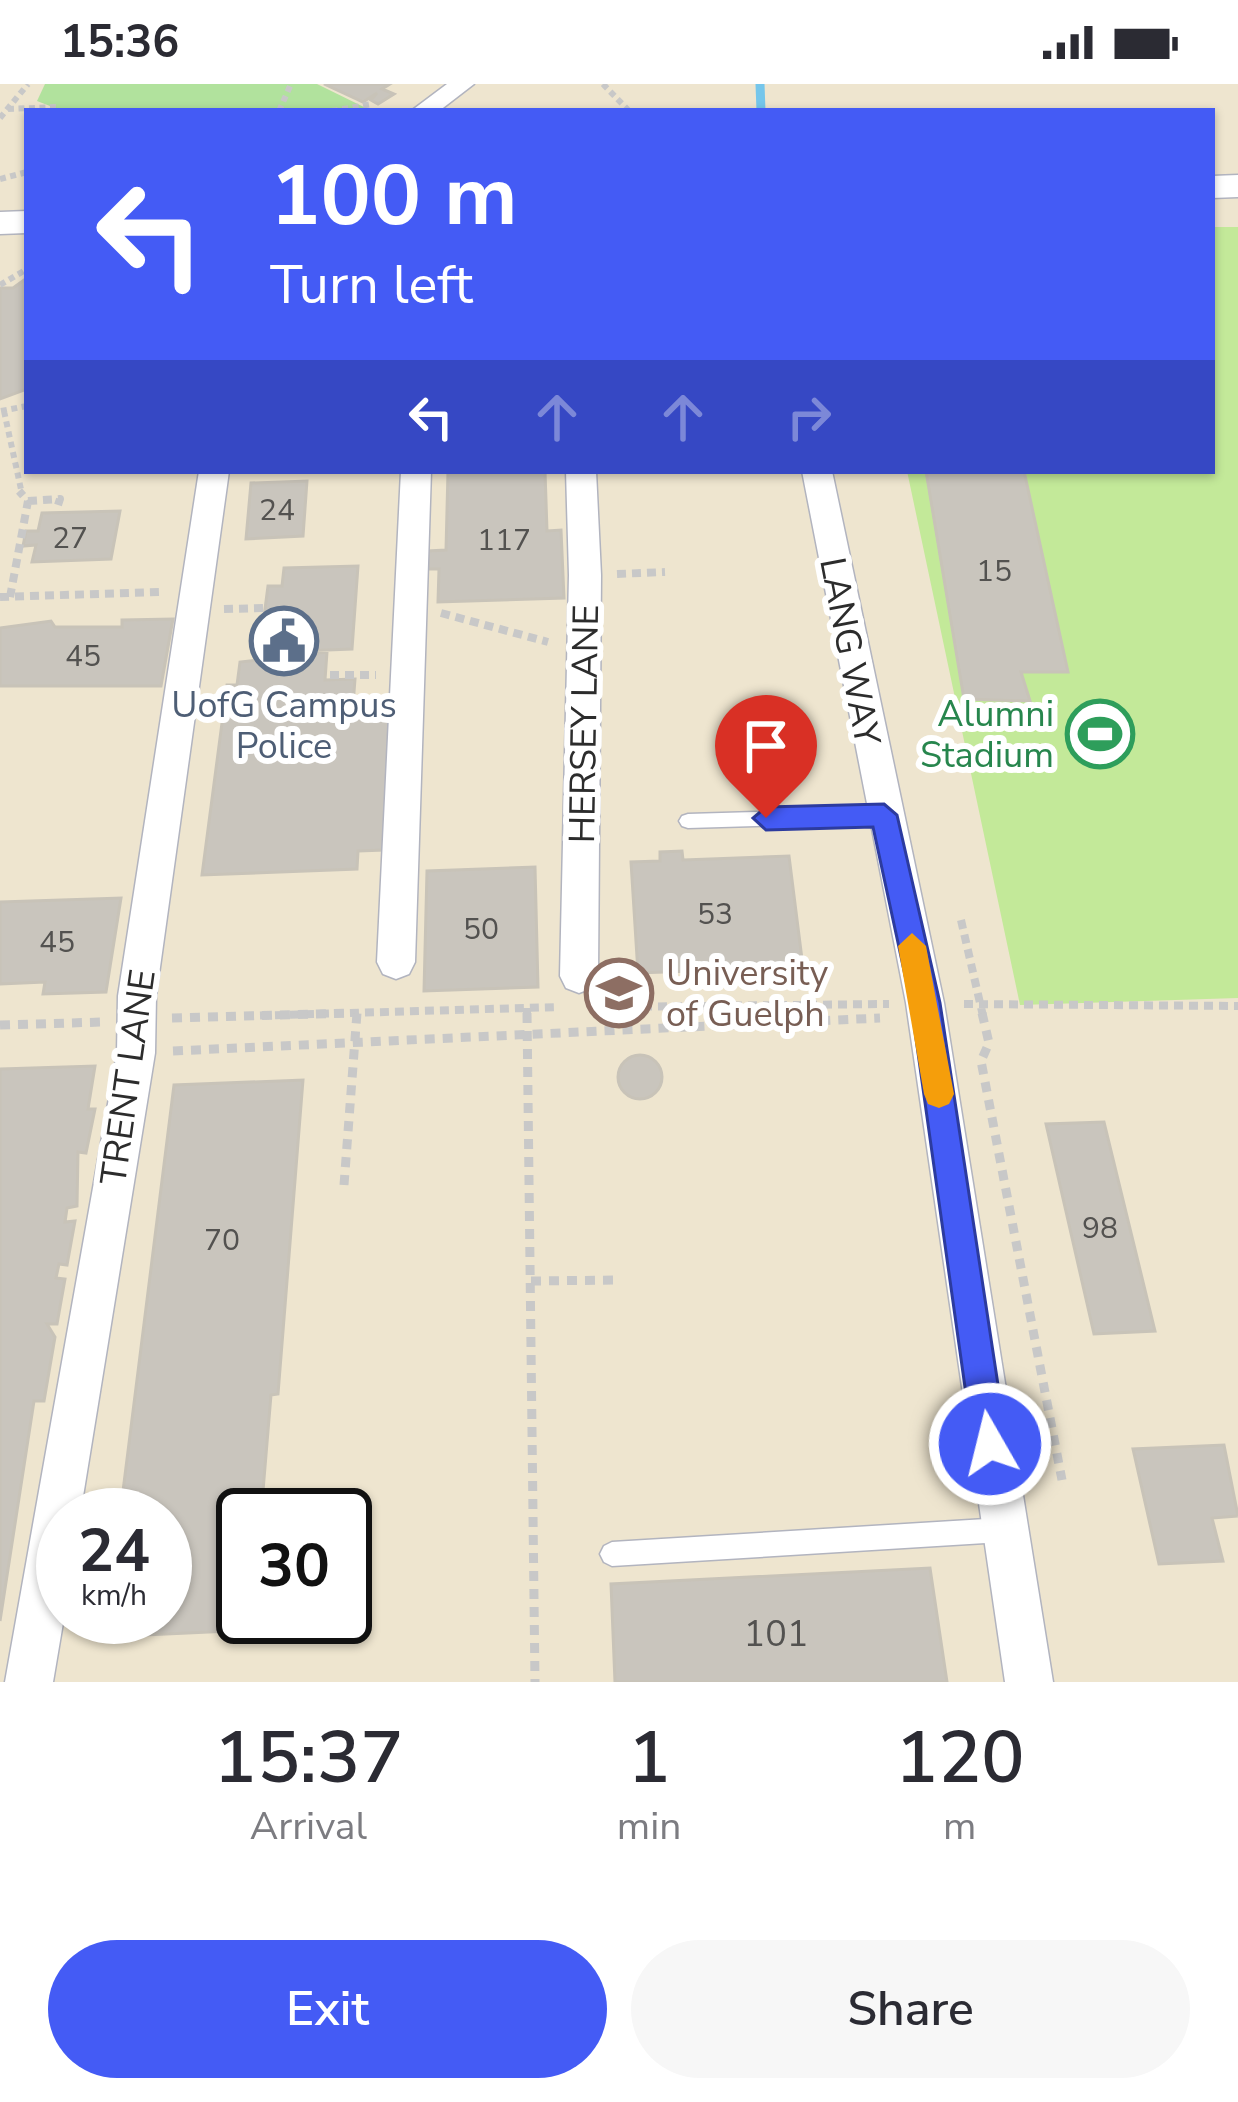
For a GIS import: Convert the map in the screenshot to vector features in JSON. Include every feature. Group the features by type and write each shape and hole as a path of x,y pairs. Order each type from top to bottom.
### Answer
{"street":[{"path":"427,108 462,84"},
{"name":"TRENT LANE","path":"29,1682 210,600 214,474"},
{"path":"397,962 416,474"},
{"name":"HERSEY LANE","path":"581,474 585,992"},
{"name":"LANG WAY","path":"818,474 926,1003 1029,1682"}],"lane":[{"path":"688,821 884,815"},
{"path":"612,1555 1003,1530"}],"path":[{"path":"0,118 28,84"},
{"path":"603,84 626,108"},
{"path":"349,108 372,104"},
{"path":"32,108 57,107"},
{"path":"8,109 24,108"},
{"path":"2,411 17,488 28,500 61,499 58,506"},
{"path":"28,500 5,597 210,600 265,608"},
{"path":"585,575 665,572"},
{"path":"410,605 584,652"},
{"path":"961,920 989,1043 981,1061 1062,1480"},
{"path":"585,992 926,1003 1238,1006"},
{"path":"185,1017 558,1007"},
{"path":"527,1008 535,1682"},
{"path":"344,1185 357,1012"},
{"path":"0,1025 136,1037 355,1042 880,1018"},
{"path":"531,1280 619,1280"}],"shaded area":[{"name":"University of Guelph","path":"0,84 1238,84 1238,1682 0,1682"}],"green space":[{"path":"45,84 317,84 366,108 55,108 37,101"},
{"name":"Alumni Stadium","path":"1215,227 1238,227 1238,998 1020,1005 908,474 1215,474"}],"building":[{"path":"324,84 390,84 382,89 394,94 378,104 371,100 377,93 363,102"},
{"path":"24,280 24,390 0,399 0,288 13,288"},
{"path":"448,474 545,474 547,531 561,530 564,598 438,602 439,569 428,569 428,551 446,550"},
{"name":"Alumni Stadium","path":"926,474 1025,474 1068,672 1021,672 1030,701 964,699"},
{"path":"307,481 303,536 246,539 251,483"},
{"path":"120,511 111,559 32,562 36,545 23,546 26,531 38,531 42,513"},
{"path":"358,566 352,649 276,652 278,632 262,632 268,586 282,586 284,568"},
{"path":"173,619 161,686 0,686 0,628 51,621 55,627 122,627 122,620"},
{"path":"327,652 325,680 355,679 352,718 391,717 384,850 358,851 357,869 202,875 227,685 237,685 240,662"},
{"path":"682,851 683,860 789,856 803,967 638,973 631,862 660,861 660,852"},
{"path":"535,867 538,987 424,991 427,871"},
{"path":"121,898 106,992 43,994 45,982 0,984 0,902"},
{"path":"640,1055 655,1062 662,1077 655,1092 640,1099 625,1092 618,1077 625,1062"},
{"path":"95,1066 88,1109 95,1109 86,1153 78,1152 77,1206 67,1208 65,1222 75,1221 67,1265 59,1264 56,1278 65,1279 57,1324 47,1324 55,1337 44,1401 34,1401 0,1621 0,1069"},
{"path":"303,1080 278,1394 271,1395 263,1488 216,1488 216,1632 192,1633 192,1488 123,1488 174,1085"},
{"path":"1104,1122 1155,1331 1094,1334 1046,1124"},
{"path":"1224,1445 1238,1516 1212,1518 1223,1561 1159,1564 1133,1449"},
{"path":"930,1568 947,1682 615,1682 611,1584"}],"waterway":[{"path":"760,84 761,108"}],"slow traffic":[{"path":"912,946 939,1094"}],"place":[{"name":"UofG Campus Police","path":"284,641"},
{"name":"Alumni Stadium","path":"1100,734"},
{"name":"University of Guelph","path":"619,993"}],"route":[{"path":"766,818 884,815 926,1003 990,1444"}]}
